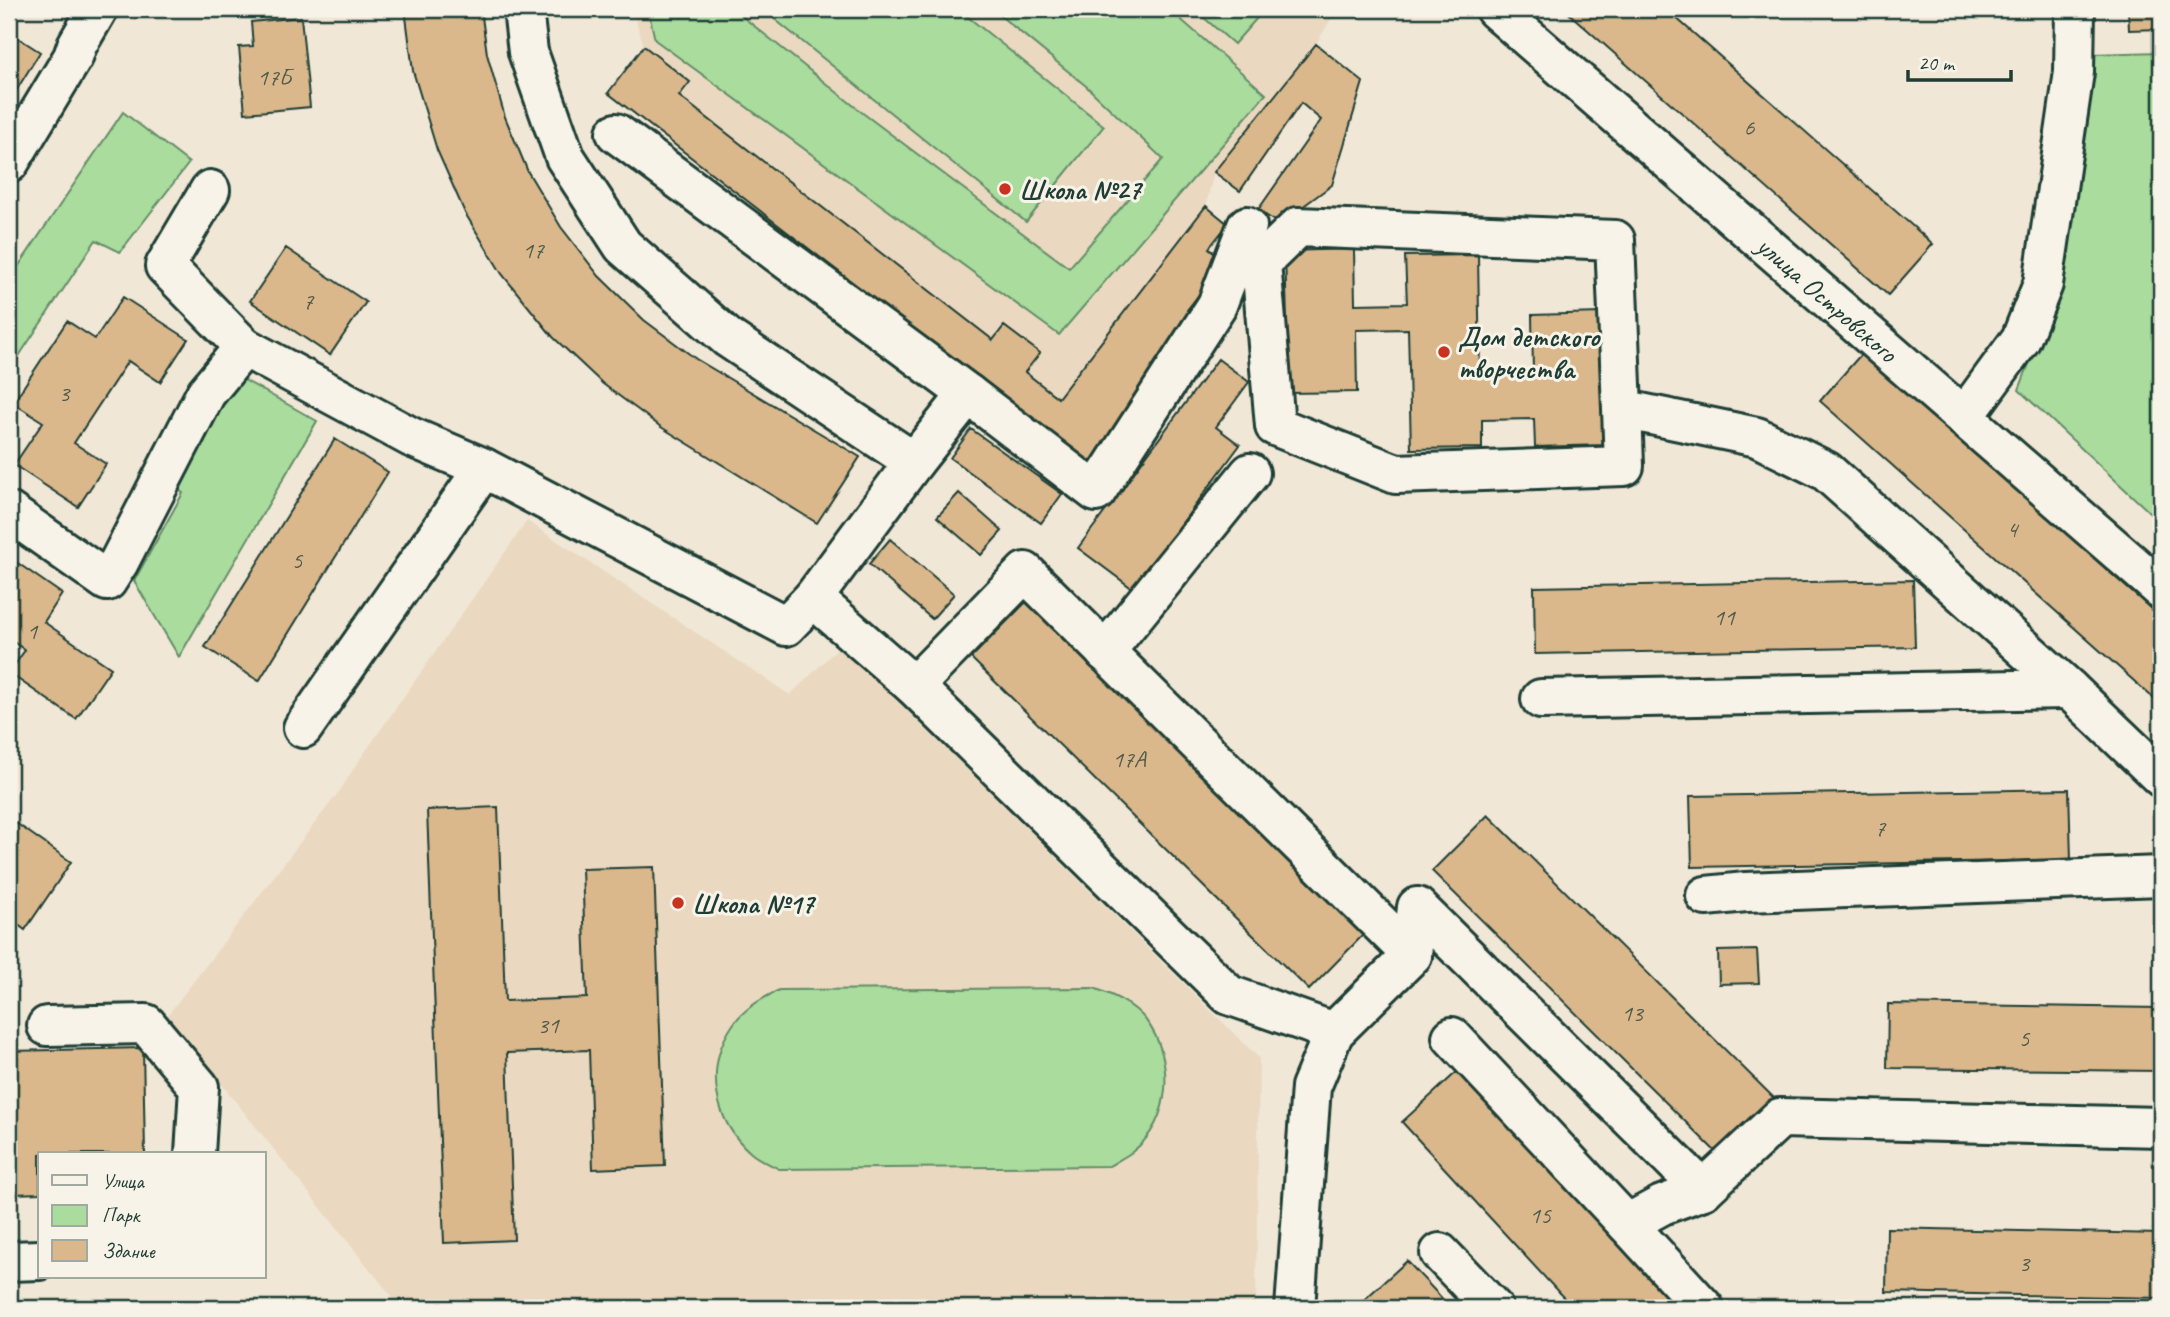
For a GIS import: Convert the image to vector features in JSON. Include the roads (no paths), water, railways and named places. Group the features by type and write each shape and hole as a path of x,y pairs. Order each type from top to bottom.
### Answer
{"street":[{"path":"9,163 73,57 98,9"},
{"path":"523,9 528,52 565,157 623,246 728,338 914,462"},
{"name":"улица Островского","path":"1495,9 2161,589"},
{"path":"1964,417 2021,339 2043,284 2074,72 2075,9"},
{"path":"615,133 1096,492 1217,305 1247,226"},
{"path":"209,190 164,265 244,347 411,437 484,468 786,626 813,598 968,394"},
{"path":"1298,227 1615,240 1622,409 1624,466 1396,474 1275,426 1261,262 1298,227"},
{"path":"9,512 107,581 206,393 244,347"},
{"path":"1622,409 1757,437 1826,471 2069,689 2161,777"},
{"path":"303,729 484,468"},
{"path":"1105,652 1250,473"},
{"path":"914,686 1025,572 1412,955"},
{"path":"813,598 914,686 1228,995 1334,1032"},
{"path":"1541,699 2069,689"},
{"path":"1706,896 1746,892 2161,876"},
{"path":"1295,1308 1311,1087 1334,1032 1412,955 1417,907 1703,1190"},
{"path":"47,1026 146,1024 199,1087 195,1152"},
{"path":"1452,1037 1704,1308"},
{"path":"1627,1224 1662,1205 1703,1190 1780,1118 2161,1127"},
{"path":"1440,1253 1493,1308"},
{"path":"9,1261 38,1260"}],"place":[{"name":"Школа №27","path":"1005,189"},
{"name":"Дом детского творчества","path":"1444,352"},
{"name":"Школа №17","path":"678,903"}]}
